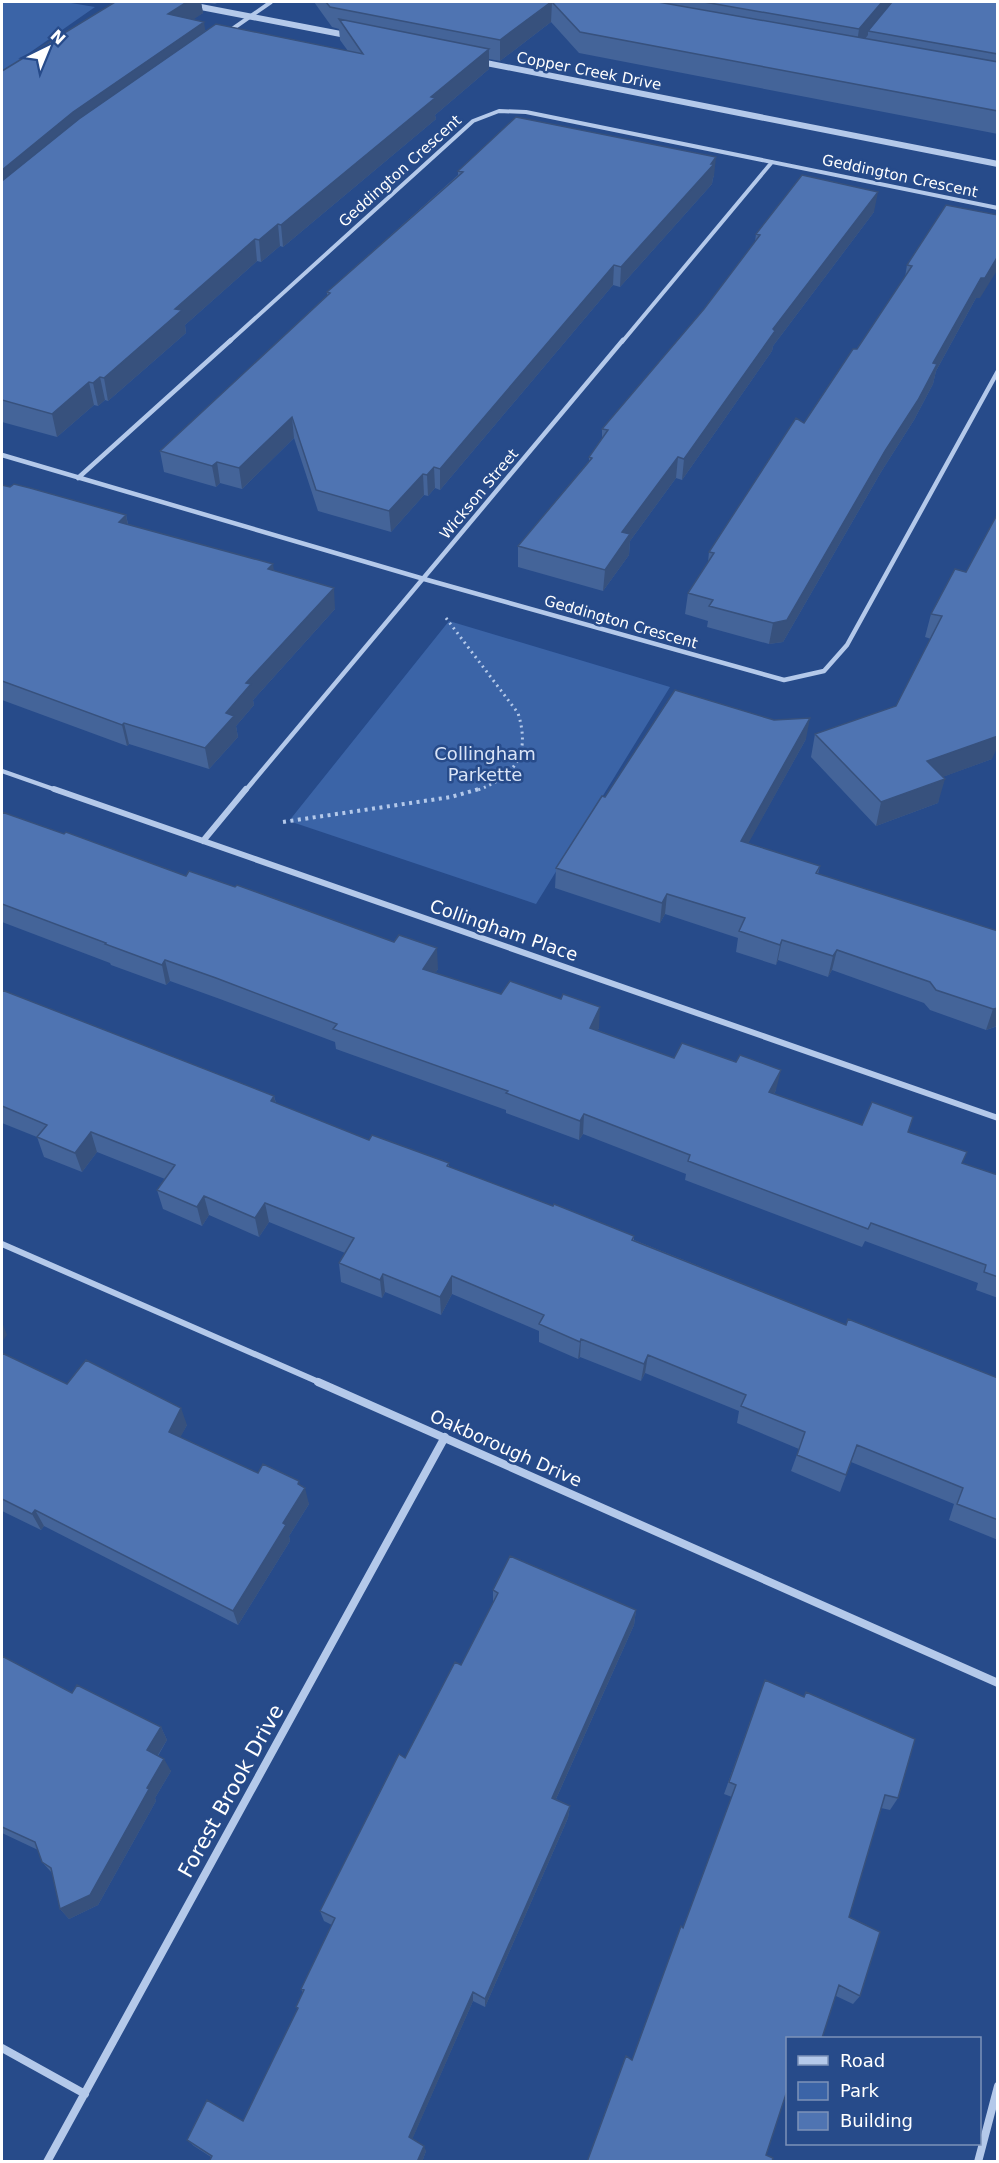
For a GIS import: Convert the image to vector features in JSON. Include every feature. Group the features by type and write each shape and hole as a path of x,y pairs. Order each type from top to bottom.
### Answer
{"street":[{"path":"175,2 358,38"},
{"path":"223,35 272,2"},
{"name":"Copper Creek Drive","path":"463,58 998,164"},
{"name":"Geddington Crescent","path":"78,478 473,121 499,111 526,112 998,208"},
{"name":"Wickson Street","path":"203,841 772,162"},
{"name":"Geddington Crescent","path":"2,456 424,579 784,680 824,671 846,645 998,371"},
{"name":"Collingham Place","path":"2,771 998,1118"},
{"name":"Oakborough Drive","path":"2,1244 445,1437 998,1683"},
{"name":"Forest Brook Drive","path":"47,2162 445,1437"},
{"path":"2,2048 85,2094"},
{"path":"978,2162 998,2086"}],"path":[{"path":"283,822 457,795 494,783 515,765 525,746 524,729 518,714 446,618"}],"green space":[{"path":"2,2 65,2 95,7 2,72"},
{"name":"Collingham Parkette","path":"449,621 670,687 536,904 289,821"}],"building":[{"path":"115,2 187,2 168,14 204,22 73,112 2,170 2,71"},
{"path":"326,2 551,2 500,40 330,7"},
{"path":"552,2 658,2 998,62 998,111 580,32"},
{"path":"704,2 882,2 859,29"},
{"path":"892,2 998,2 998,54 868,31"},
{"path":"339,19 489,49 431,97 435,98 281,225 278,224 259,240 255,239 175,309 182,310 104,378 100,377 93,383 89,382 52,414 2,400 2,181 79,119 216,24 363,54"},
{"path":"516,117 716,157 711,164 714,164 621,267 614,265 440,469 434,467 427,475 423,474 389,511 316,490 292,417 239,468 217,462 212,466 160,451 330,293 327,292 463,172 458,171"},
{"path":"802,175 878,192 773,329 775,331 684,459 678,457 622,532 630,534 605,570 518,546 592,458 589,457 608,430 602,429 704,309 760,235 756,234"},
{"path":"946,205 998,215 998,256 985,278 981,278 933,363 937,364 918,400 885,451 787,620 773,623 709,606 713,600 688,593 714,553 709,552 796,418 804,423 853,349 857,349 912,266 907,265"},
{"path":"14,484 126,515 119,522 273,564 268,569 334,588 246,683 251,684 226,713 234,716 205,748 124,723 122,725 2,681 2,485 10,487"},
{"path":"998,513 998,736 927,761 945,779 881,802 815,734 896,706 942,616 931,614 955,569 966,572"},
{"path":"675,690 774,720 810,718 741,841 820,866 816,873 998,931 998,1008 993,1009 936,990 930,982 837,950 833,956 782,940 780,945 739,931 745,918 667,894 662,903 556,868"},
{"path":"2,812 64,834 66,832 186,876 189,871 235,887 237,885 394,942 399,935 437,948 423,969 501,994 510,981 561,999 563,994 600,1007 590,1028 674,1058 682,1043 736,1062 740,1055 781,1070 769,1092 862,1125 872,1102 913,1117 908,1132 967,1152 962,1163 998,1175 998,1277 984,1272 986,1265 871,1223 868,1229 688,1161 690,1155 584,1114 580,1121 506,1093 508,1091 333,1029 337,1024 216,978 165,960 162,965 2,904"},
{"path":"2,990 274,1096 271,1101 369,1140 372,1135 449,1163 447,1166 553,1206 554,1204 634,1236 632,1240 846,1325 848,1319 998,1378 998,1520 957,1504 963,1488 857,1445 846,1475 797,1455 805,1432 741,1406 746,1395 648,1355 644,1364 581,1339 580,1342 539,1324 544,1315 452,1276 440,1297 383,1274 380,1280 339,1263 354,1238 265,1203 255,1218 204,1196 197,1207 157,1190 175,1165 91,1132 75,1153 37,1137 47,1125 2,1106"},
{"path":"2,1353 67,1384 86,1360 181,1408 169,1432 258,1473 263,1464 299,1481 298,1484 305,1488 283,1523 286,1525 233,1611 35,1510 32,1514 2,1499"},
{"path":"510,1556 636,1610 552,1798 570,1806 485,1999 473,1992 409,2137 424,2146 417,2162 209,2162 212,2156 187,2140 207,2100 243,2121 298,2008 296,2007 304,1990 301,1989 335,1918 320,1911 399,1754 405,1758 455,1662 461,1665 498,1593 493,1590"},
{"path":"2,1656 72,1693 77,1685 161,1727 147,1750 164,1759 147,1788 149,1789 90,1895 60,1909 51,1868 42,1862 35,1842 2,1827"},
{"path":"765,1680 804,1697 806,1692 915,1739 898,1798 885,1795 849,1917 880,1932 860,1996 839,1985 822,2037 786,2037 786,2094 766,2155 773,2158 772,2162 587,2162 626,2056 632,2060 681,1926 683,1928 736,1785 729,1782"}]}
